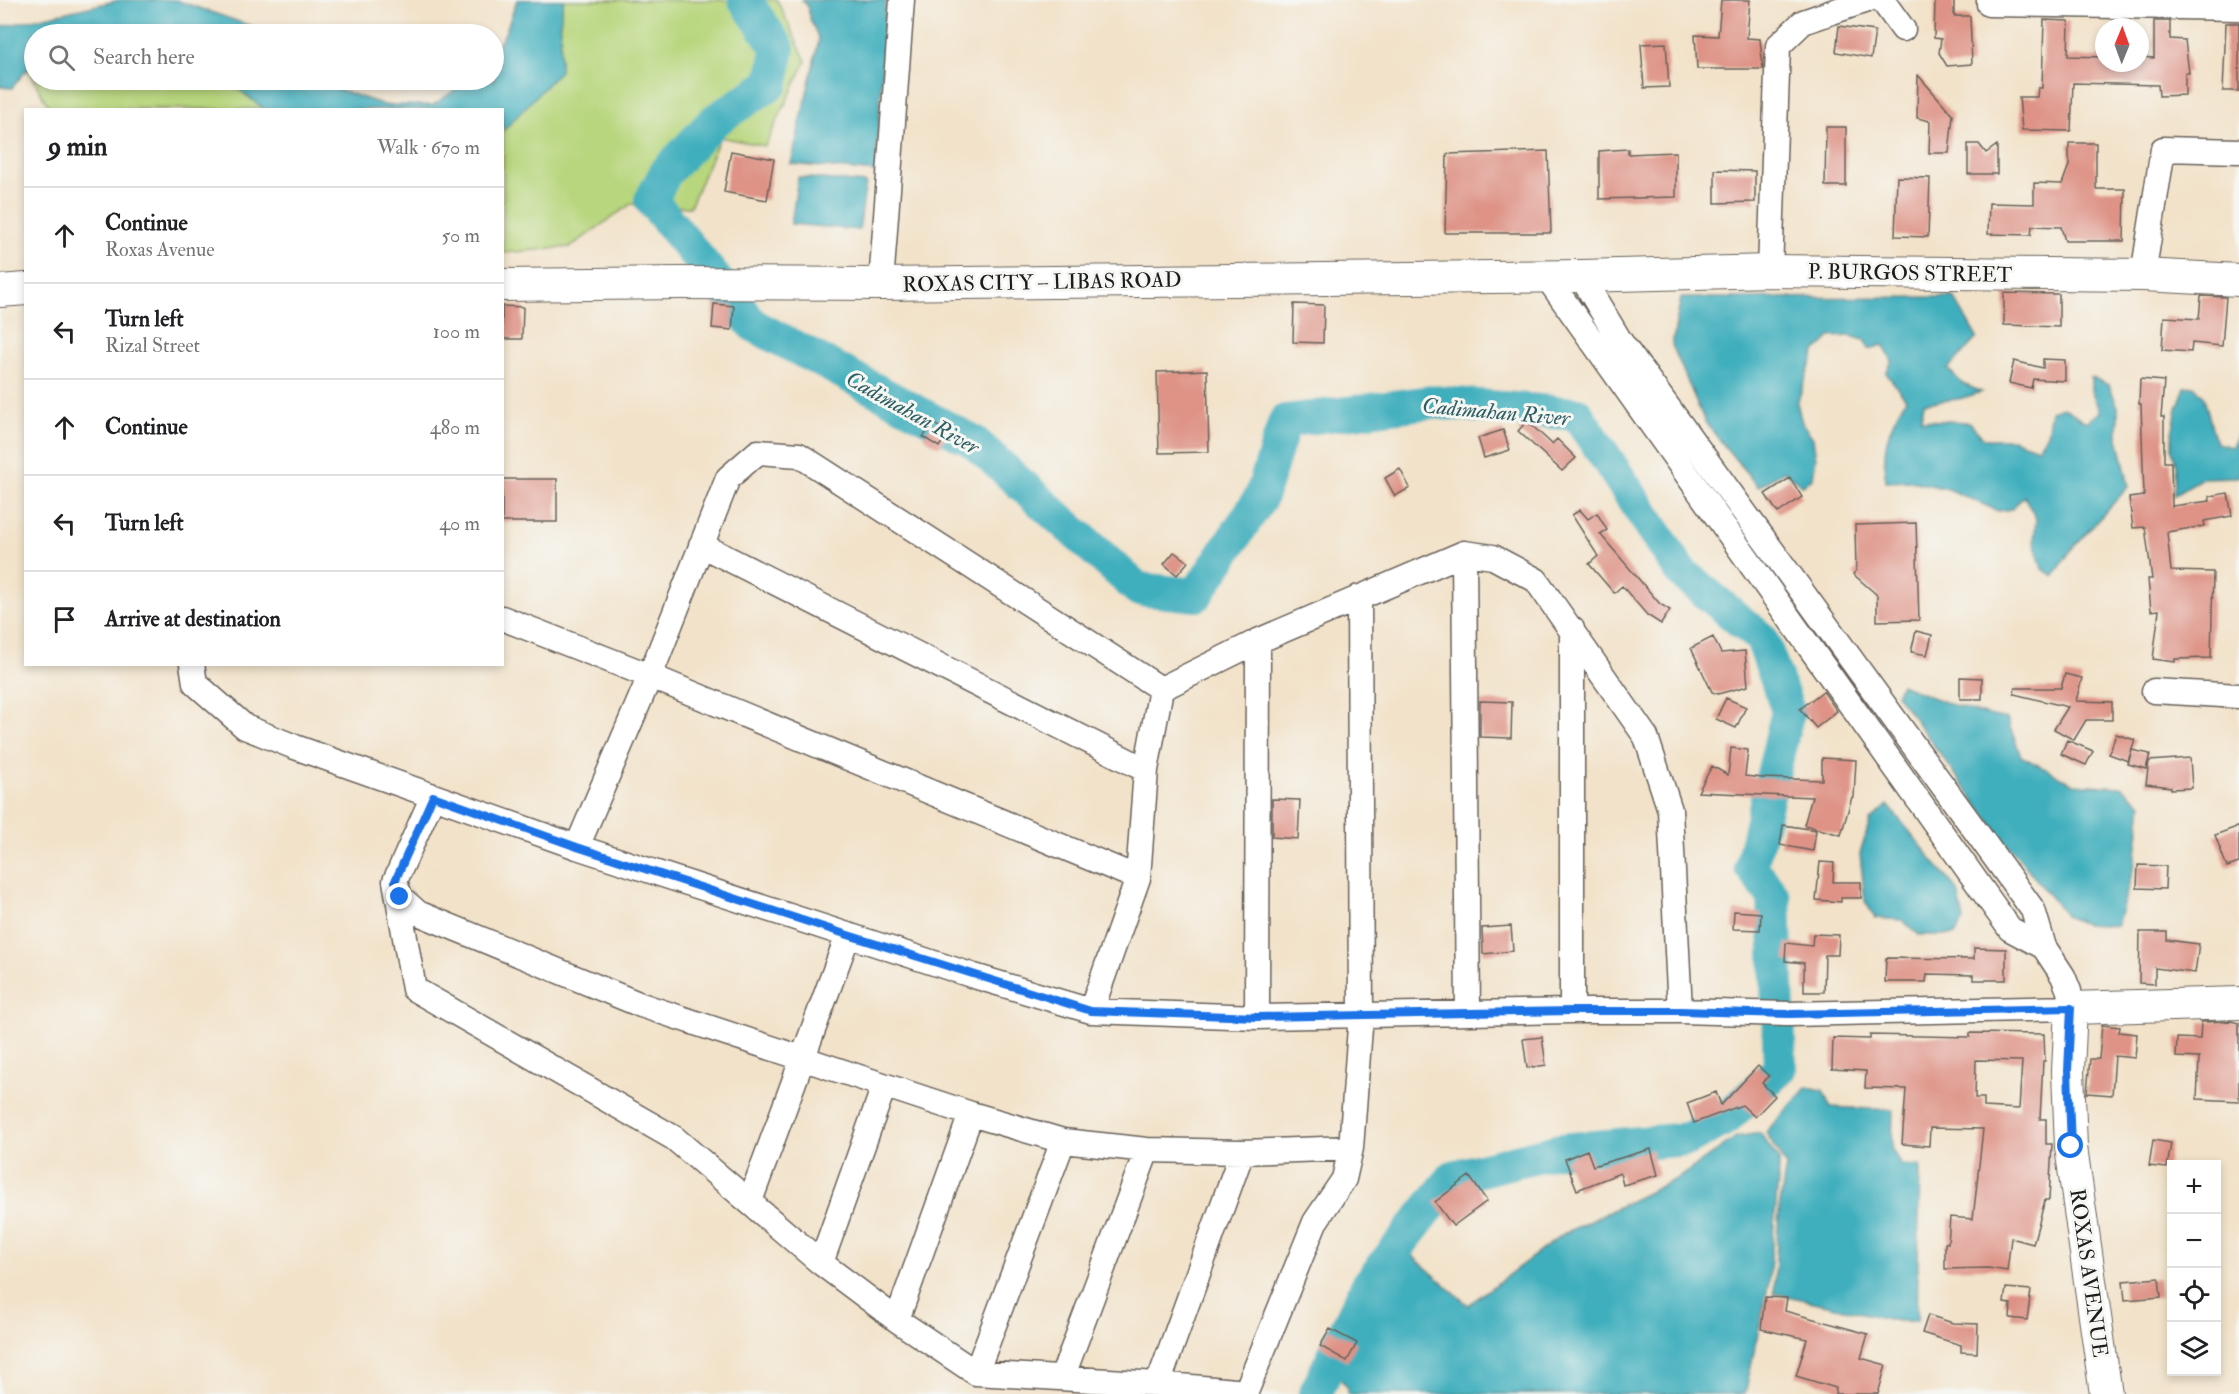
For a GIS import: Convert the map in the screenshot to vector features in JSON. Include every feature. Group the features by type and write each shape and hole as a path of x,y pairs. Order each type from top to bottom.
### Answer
{"main road":[{"name":"P. BURGOS STREET","path":"1581,276 1770,271 2143,275 2239,280"},
{"name":"ROXAS CITY – LIBAS ROAD","path":"504,285 881,284 1581,276"},
{"path":"0,291 24,289"},
{"path":"2071,1008 2239,1003"},
{"name":"ROXAS AVENUE","path":"2071,1008 2068,1071 2071,1146 2106,1394"}],"street":[{"path":"881,284 902,0"},
{"path":"1770,271 1778,46 1803,22 1867,0"},
{"path":"1882,0 1903,29"},
{"path":"1989,0 1989,4 2239,8"},
{"path":"2143,275 2163,149 2239,151"},
{"path":"1546,276 2010,929 2044,947"},
{"path":"192,666 195,683 245,727 295,747 577,847 1091,1011 1257,1017 1572,1011 1789,1014 2071,1008 2069,991 2063,976 2044,947 2033,910 1620,341 1581,276"},
{"path":"577,847 650,676 728,478 758,452 799,455 1161,689"},
{"path":"702,545 1146,770"},
{"path":"1161,689 1258,641 1464,553 1493,557 1536,580 1646,737 1670,810 1680,1011"},
{"path":"1464,553 1468,1013"},
{"path":"433,796 395,881 414,989 674,1138 821,1263 897,1320 976,1373 1158,1384 1246,1392 1315,1222 1344,1179 1350,1148 1361,1014 1359,597"},
{"path":"504,619 650,676 1138,878"},
{"path":"1572,629 1572,1011"},
{"path":"1257,1017 1258,641"},
{"path":"1091,1011 1138,878 1146,770 1161,689"},
{"path":"2154,691 2239,696"},
{"path":"395,881 400,897 418,913 641,1005 970,1114 1063,1141 1147,1150 1242,1152 1350,1148"},
{"path":"750,1201 848,935"},
{"path":"821,1263 884,1086"},
{"path":"897,1320 970,1114"},
{"path":"976,1373 1063,1141"},
{"path":"1062,1378 1147,1150"},
{"path":"1158,1384 1242,1152"}],"green space":[{"path":"564,0 777,0 806,61 765,146 720,137 690,207 631,204 570,247 504,253 504,129 561,14"},
{"path":"39,90 240,90 263,108 49,108"}],"water":[{"path":"120,0 176,0 245,24 24,24 24,73 12,88 0,87 0,27"},
{"path":"517,0 564,0 561,14 560,71 504,130 504,108 263,108 240,90 340,90 385,105 433,105 455,90 504,90 504,35"},
{"path":"802,0 886,0 876,172 791,164 819,39 810,19 807,5"},
{"path":"798,177 866,183 859,230 791,224"},
{"path":"1954,297 1977,338 1948,369 1963,384 1982,392 1959,399 1924,403 1921,420 1969,422 1984,439 2013,439 2038,448 2047,434 2051,411 2063,407 2086,422 2100,412 2091,391 2091,377 2109,385 2118,407 2118,438 2129,486 2071,550 2054,576 2042,569 2034,541 2036,519 2024,496 2012,509 1998,511 1948,489 1911,481 1886,482 1884,459 1887,439 1906,399 1886,373 1892,361 1883,345 1869,349 1864,340 1850,336 1830,337 1815,352 1797,403 1802,423 1813,438 1816,459 1813,477 1803,486 1784,471 1758,487 1705,422 1672,345 1681,298"},
{"path":"2194,386 2204,397 2216,443 2232,447 2239,427 2239,477 2202,478 2174,495 2176,464 2172,450 2172,433 2177,408 2185,387"},
{"path":"1901,684 1953,705 2007,719 2021,756 2074,784 2122,787 2142,804 2135,863 2117,926 2086,924 2067,917 1996,830 1896,694"},
{"path":"1888,805 1958,891 1964,920 1955,935 1919,935 1902,920 1875,918 1865,901 1860,854 1870,821"},
{"path":"1807,1087 1823,1090 1830,1107 1893,1110 1892,1150 1901,1165 1920,1166 1917,1321 1897,1321 1774,1293 1779,1209 1786,1166 1766,1132"},
{"path":"1760,1133 1779,1160 1779,1169 1769,1282 1745,1394 1347,1394 1348,1388 1335,1370 1339,1341 1357,1305 1398,1243 1468,1305 1563,1234 1678,1178 1736,1137"}],"building":[{"path":"1721,0 1750,0 1747,38 1760,39 1763,69 1697,69 1695,35 1718,36"},
{"path":"1935,0 1954,0 1954,16 1970,16 1972,64 1947,66 1939,53 1941,39 1934,38"},
{"path":"2044,20 2069,21 2068,56 2095,57 2095,72 2149,72 2149,58 2154,58 2154,21 2170,21 2170,39 2185,40 2189,73 2185,73 2185,95 2159,96 2158,85 2073,83 2071,131 2022,130 2019,97 2037,97 2038,88 2042,88"},
{"path":"2226,23 2239,23 2239,91 2223,91"},
{"path":"1839,26 1875,31 1871,58 1836,52"},
{"path":"1666,43 1669,87 1644,88 1641,44"},
{"path":"1918,75 1953,115 1949,153 1929,153 1930,121 1917,118"},
{"path":"1826,127 1846,127 1846,186 1825,186"},
{"path":"2069,143 2096,143 2096,189 2125,189 2124,241 2065,241 2061,227 2032,226 2031,235 1988,234 1989,203 2034,204 2034,183 2062,184 2069,165"},
{"path":"1968,144 1979,144 1986,153 1997,145 1997,174 1968,174"},
{"path":"1628,149 1628,154 1676,152 1676,197 1599,199 1599,151"},
{"path":"731,151 774,159 767,200 724,192"},
{"path":"1548,151 1551,233 1445,233 1447,154"},
{"path":"1715,170 1755,171 1755,202 1715,203"},
{"path":"1897,177 1930,178 1928,237 1895,236"},
{"path":"2004,293 2059,294 2059,327 2004,325"},
{"path":"2201,296 2226,297 2222,346 2192,343 2191,352 2162,350 2164,317 2199,319"},
{"path":"714,304 734,306 732,330 712,328"},
{"path":"1294,304 1324,305 1323,343 1293,342"},
{"path":"504,306 523,307 522,339 504,339"},
{"path":"2043,359 2065,360 2065,381 2033,379 2031,388 2009,383 2014,361 2043,368"},
{"path":"1207,370 1209,452 1159,453 1157,372"},
{"path":"2140,379 2164,381 2161,417 2164,417 2164,462 2171,462 2172,506 2210,501 2209,496 2228,493 2232,516 2204,521 2205,526 2167,532 2171,571 2213,572 2211,658 2175,659 2175,662 2153,659 2159,610 2151,611 2148,579 2152,579 2145,527 2133,528 2129,498 2144,496 2141,404 2139,404"},
{"path":"1527,421 1552,444 1557,439 1576,458 1562,471 1518,431"},
{"path":"933,423 948,433 939,447 923,437"},
{"path":"1503,430 1510,450 1484,458 1478,438"},
{"path":"1400,469 1410,488 1395,496 1385,478"},
{"path":"1790,478 1802,497 1778,513 1765,494"},
{"path":"504,479 557,479 557,522 504,522"},
{"path":"1580,510 1588,519 1597,513 1607,530 1600,534 1660,604 1670,610 1661,624 1647,615 1622,586 1614,593 1589,564 1598,556 1572,515"},
{"path":"1916,523 1919,620 1877,621 1877,595 1853,574 1856,571 1855,525"},
{"path":"1174,552 1188,562 1177,575 1164,564"},
{"path":"1916,631 1932,635 1927,655 1911,652"},
{"path":"1713,637 1721,653 1745,651 1748,686 1718,694 1712,692 1691,648"},
{"path":"2065,674 2082,678 2076,701 2112,702 2112,720 2086,720 2074,740 2054,729 2068,707 2014,694 2015,688 2061,688"},
{"path":"1960,677 1982,678 1982,699 1960,699"},
{"path":"1823,691 1837,711 1816,728 1800,709"},
{"path":"1726,698 1746,707 1736,728 1716,719"},
{"path":"1480,701 1512,702 1511,738 1480,737"},
{"path":"2116,734 2135,740 2128,761 2109,754"},
{"path":"2067,740 2093,751 2086,765 2061,754"},
{"path":"1731,748 1748,750 1745,776 1763,778 1822,780 1822,758 1856,760 1854,797 1852,797 1841,835 1804,825 1812,797 1698,792 1712,766 1728,775"},
{"path":"2132,750 2150,754 2146,769 2128,764"},
{"path":"2190,758 2192,788 2171,789 2171,787 2146,784 2149,761"},
{"path":"1272,799 1300,800 1298,839 1272,837"},
{"path":"1783,825 1816,830 1813,851 1780,845"},
{"path":"2239,826 2239,863 2227,867 2215,835"},
{"path":"1820,862 1834,863 1833,882 1861,882 1861,898 1841,898 1841,902 1816,900"},
{"path":"2138,865 2166,866 2165,889 2137,888"},
{"path":"1734,911 1761,913 1760,930 1733,929"},
{"path":"1511,926 1513,951 1483,954 1482,928"},
{"path":"2140,932 2167,932 2167,940 2199,944 2195,973 2155,968 2155,984 2139,983"},
{"path":"1813,934 1839,935 1838,955 1825,955 1824,992 1804,992 1804,963 1785,961 1786,943 1812,946"},
{"path":"1974,948 2006,949 2006,980 1973,980 1973,975 1927,974 1926,982 1885,982 1886,958 1974,959"},
{"path":"2201,1022 2239,1023 2239,1101 2197,1099 2199,1058 2176,1057 2177,1038 2200,1039"},
{"path":"2102,1025 2120,1027 2119,1032 2137,1034 2135,1058 2115,1056 2112,1095 2087,1093 2090,1059 2099,1059"},
{"path":"1970,1033 2044,1034 2045,1061 2043,1061 2040,1119 2046,1119 2046,1144 2052,1144 2049,1200 2045,1200 2033,1244 2011,1238 2007,1271 1988,1268 1945,1269 1945,1243 1948,1243 1950,1217 1973,1219 1983,1129 1930,1128 1929,1146 1902,1144 1906,1089 1865,1088 1866,1071 1832,1069 1833,1038 1870,1039 1870,1035 1970,1037","holes":["1976,1060 2022,1061 2019,1109 1984,1107 1984,1098 1975,1098"]},
{"path":"1542,1037 1546,1065 1527,1068 1523,1039"},
{"path":"1758,1066 1769,1076 1762,1083 1775,1096 1755,1117 1742,1105 1694,1123 1687,1103 1716,1092 1721,1105"},
{"path":"2153,1140 2171,1143 2167,1168 2149,1166"},
{"path":"1651,1149 1658,1175 1623,1185 1620,1173 1577,1190 1565,1159 1587,1150 1593,1166"},
{"path":"1469,1176 1487,1201 1453,1226 1435,1202"},
{"path":"2159,1278 2161,1297 2125,1300 2123,1281"},
{"path":"2006,1288 2031,1290 2027,1320 2010,1318 2011,1304 2004,1303"},
{"path":"1765,1297 1787,1298 1785,1311 1868,1334 1861,1358 1886,1365 1878,1394 1835,1394 1836,1388 1796,1376 1807,1339 1761,1329"},
{"path":"1928,1315 1953,1323 1978,1324 1977,1353 1961,1352 1961,1345 1922,1333"},
{"path":"1330,1329 1357,1343 1347,1361 1320,1346"}],"waterway":[{"name":"Cadimahan River","path":"745,0 778,48 772,83 714,121 666,172 651,200 753,325 974,442 1138,589 1196,595 1261,497 1285,421 1431,402 1577,414 1682,573 1762,639 1788,711 1751,867 1774,897 1780,1069 1725,1119 1688,1139 1560,1150 1453,1177 1367,1286 1315,1394"}],"route":[{"path":"400,897 395,881 433,796 577,847 974,976 1091,1011 1257,1017 1572,1011 1789,1014 2071,1008 2068,1071 2071,1146"}]}
